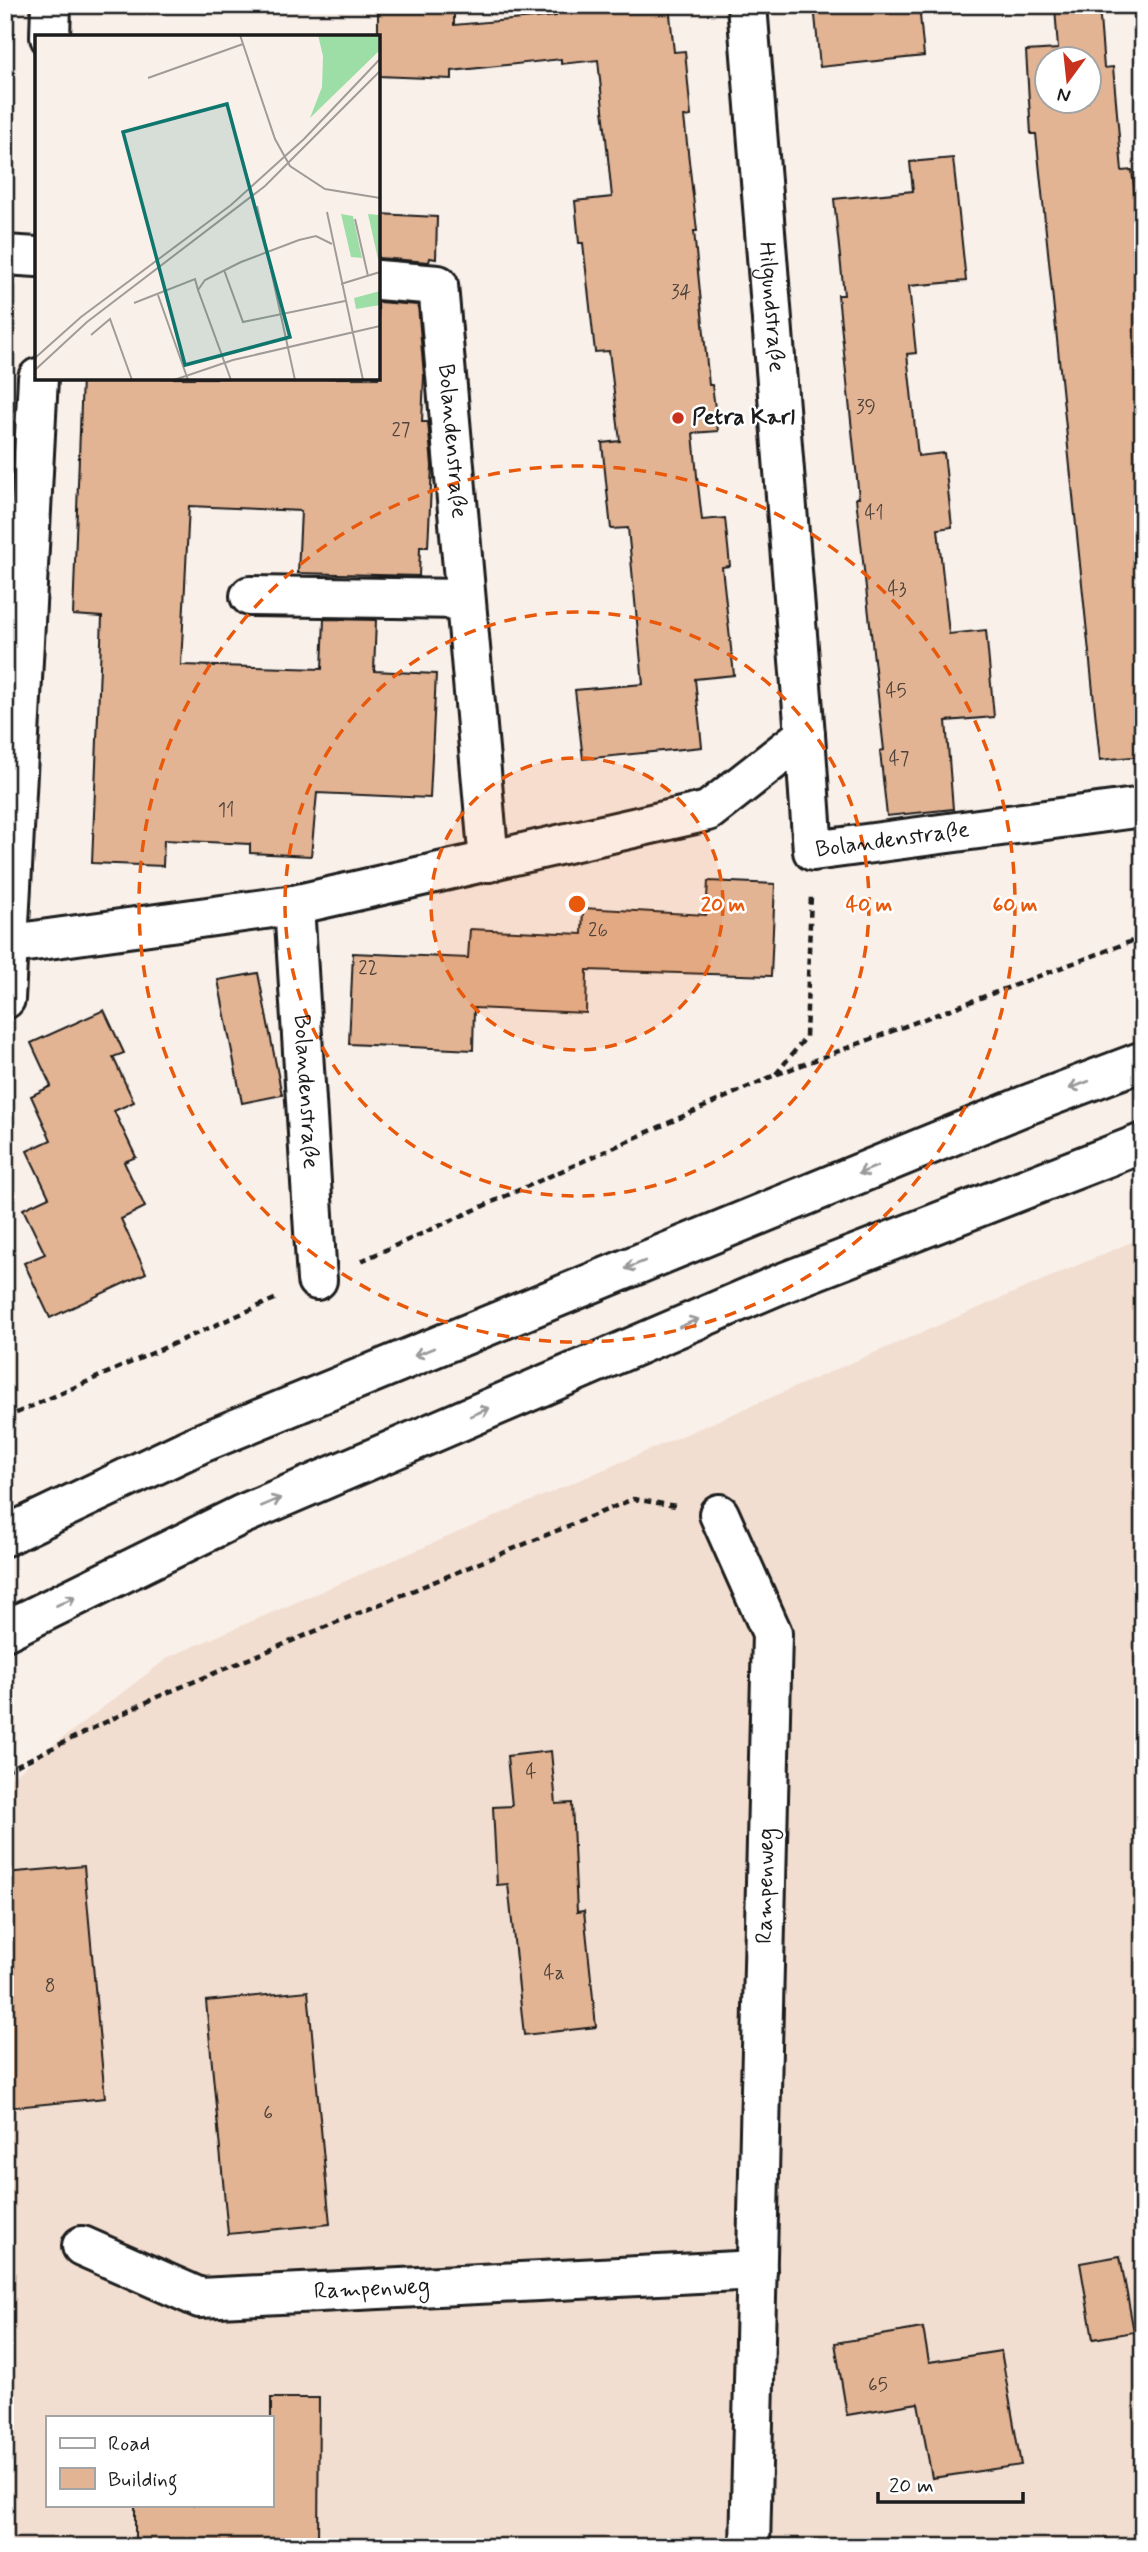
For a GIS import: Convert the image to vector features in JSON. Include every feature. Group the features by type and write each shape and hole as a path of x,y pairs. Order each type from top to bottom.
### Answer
{"main road":[{"path":"50,35 51,5"},
{"name":"Hilgundstraße","path":"747,5 806,735"},
{"path":"5,255 35,257"},
{"name":"Bolandenstraße","path":"380,281 438,285 489,862"},
{"path":"5,999 38,380"},
{"path":"250,596 465,599"},
{"path":"7,945 294,905 708,811 806,735"},
{"name":"Bolandenstraße","path":"806,735 813,851 1143,807"},
{"name":"Bolandenstraße","path":"294,905 317,1280"},
{"path":"5,1536 199,1444 1024,1105 1143,1061"},
{"path":"5,1632 254,1509 780,1284 1143,1143"},
{"name":"Rampenweg","path":"719,1514 772,1633 750,2547"},
{"name":"Rampenweg","path":"82,2246 200,2298 757,2270"}],"path":[{"path":"775,1075 806,1037 813,851"},
{"path":"5,1418 775,1075 1143,937"},
{"path":"5,1771 158,1697 633,1499 719,1514"}],"shaded area":[{"path":"1143,1237 1143,2547 5,2547 5,1782 169,1657"}],"building":[{"path":"378,5 454,5 454,25 556,16 555,5 669,5 674,52 685,51 691,116 684,117 697,231 694,231 709,385 712,385 718,431 693,433 697,476 702,520 725,518 730,566 722,567 734,675 695,679 702,747 583,759 575,690 643,684 628,528 611,529 602,443 620,441 609,351 595,352 583,243 579,243 575,201 612,197 598,60 561,64 561,59 452,71 452,79 380,76"},
{"path":"814,5 919,5 924,56 820,67"},
{"path":"1099,5 1104,68 1113,67 1122,171 1132,170 1143,280 1143,756 1100,760 1036,134 1031,134 1026,51 1032,51 1032,116 1102,116 1102,46 1058,46 1055,7"},
{"path":"953,158 966,281 909,286 916,353 907,354 918,456 944,453 952,527 938,529 949,634 986,630 994,717 946,721 953,809 887,816 880,751 884,750 856,498 859,498 838,295 844,295 834,199 913,191 910,162"},
{"path":"380,214 437,217 436,259 430,258 429,262 380,258"},
{"path":"380,302 418,305 424,376 422,422 428,422 432,466 428,547 420,547 419,576 298,573 301,511 189,506 181,665 322,669 324,619 376,620 374,671 436,674 430,798 317,793 311,856 250,853 250,844 164,840 163,866 92,863 102,617 73,615 82,380 380,380"},
{"path":"708,881 775,884 771,976 587,970 586,1013 474,1008 473,1050 349,1044 353,953 468,958 470,929 582,934 583,908 706,915"},
{"path":"258,973 282,1095 242,1103 218,980"},
{"path":"104,1010 124,1053 113,1057 134,1102 114,1111 136,1157 124,1162 145,1207 121,1219 146,1273 50,1318 24,1263 45,1254 23,1209 49,1197 27,1151 51,1140 31,1096 51,1086 31,1043"},
{"path":"551,1751 556,1804 572,1803 577,1912 584,1911 596,2027 524,2035 508,1884 497,1885 493,1807 512,1806 507,1756"},
{"path":"84,1866 105,2098 5,2108 5,1873"},
{"path":"308,1991 330,2224 228,2234 206,2001"},
{"path":"1120,2256 1134,2332 1093,2339 1080,2263"},
{"path":"923,2328 929,2362 1001,2351 1021,2465 932,2478 918,2403 847,2415 835,2343"},
{"path":"271,2398 319,2398 318,2543 135,2542 135,2506 273,2506"}],"place":[{"name":"Petra Karl","path":"678,418"}]}
